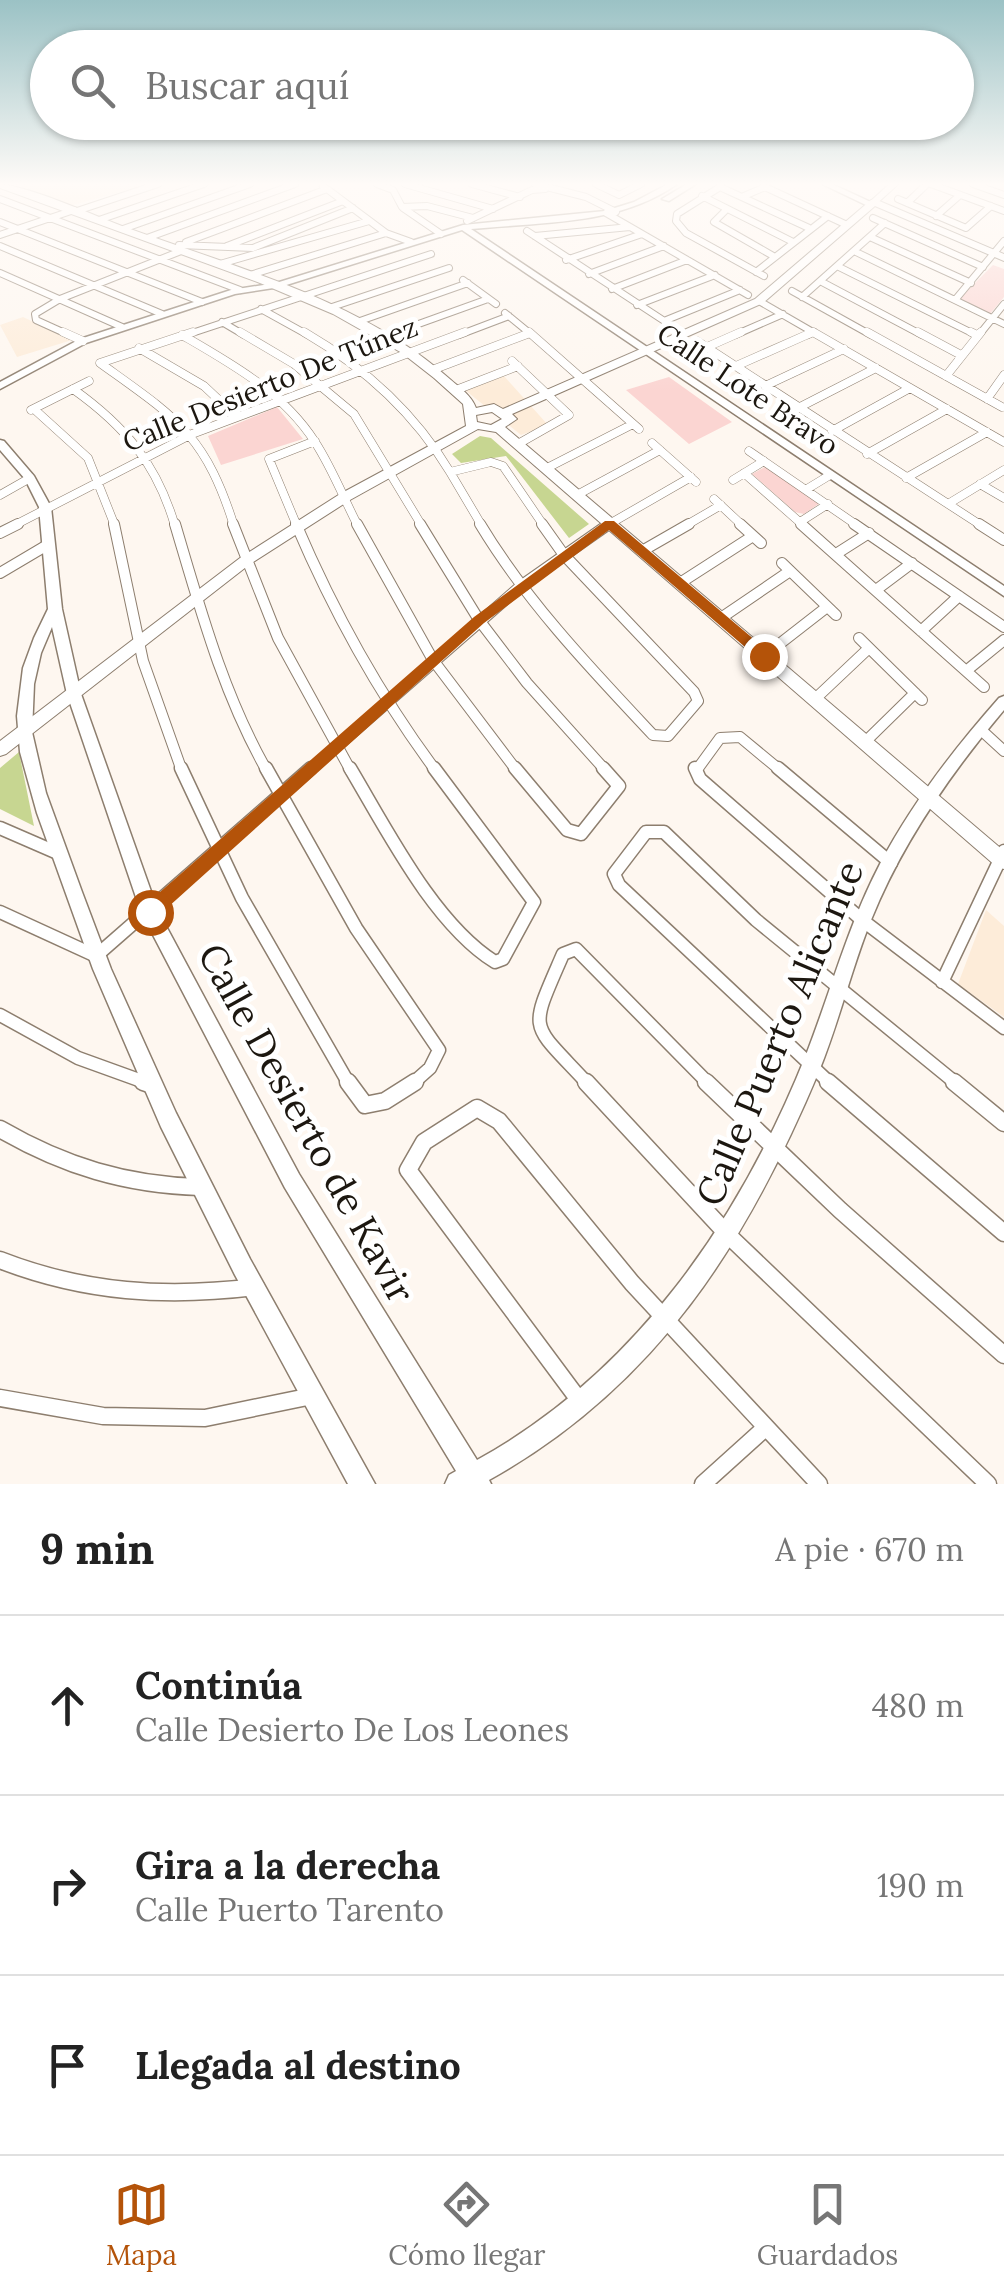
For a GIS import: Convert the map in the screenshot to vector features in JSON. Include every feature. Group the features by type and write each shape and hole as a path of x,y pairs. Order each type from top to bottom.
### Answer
{"main road":[{"path":"192,253 332,307 410,352 459,393 500,416 518,444 1003,857"},
{"path":"0,750 244,561 435,447 473,419 500,416 646,350 749,295 808,253"},
{"path":"459,393 473,419"},
{"path":"473,419 500,416"}],"street":[{"path":"18,253 162,314"},
{"path":"80,253 202,302"},
{"path":"145,253 240,290"},
{"path":"83,341 34,316 60,299 169,253"},
{"path":"220,264 256,253"},
{"path":"250,275 320,253"},
{"path":"0,386 83,341 122,327 375,253"},
{"path":"315,441 270,457 326,596 386,704 534,902 503,958 486,962 434,897 334,747 283,650 244,561 220,483 192,434 150,394 100,362 424,253"},
{"path":"332,307 451,270 430,253"},
{"name":"Calle Lote Bravo","path":"514,253 646,350 1004,592"},
{"path":"557,253 674,328"},
{"path":"566,260 586,253"},
{"path":"589,274 645,253"},
{"path":"676,253 1004,442"},
{"path":"724,253 764,276"},
{"path":"768,253 775,257"},
{"path":"756,272 779,253"},
{"path":"802,297 853,253"},
{"path":"857,253 1004,324"},
{"path":"906,253 971,283"},
{"path":"952,253 983,267"},
{"path":"956,300 983,267 998,258"},
{"path":"612,289 687,260"},
{"path":"840,267 977,336"},
{"path":"0,273 122,327"},
{"path":"637,305 715,275"},
{"path":"360,322 465,282 492,302 385,336"},
{"path":"822,282 962,355"},
{"path":"792,291 1002,406"},
{"path":"664,321 749,295"},
{"path":"946,376 1004,304"},
{"path":"260,309 361,370 396,400 435,447 450,472 522,585 591,668 658,738 668,736 698,697 564,555 501,464 450,472"},
{"name":"Calle Desierto De Túnez","path":"0,532 99,478 279,399 507,314 530,332"},
{"path":"707,347 782,314"},
{"path":"182,334 234,364 279,399 315,441 433,660 488,737 574,834 588,830 619,792 479,620 422,532 391,471 354,414 322,384 222,322"},
{"path":"432,370 530,332 636,427 546,468"},
{"path":"736,366 814,332"},
{"path":"698,341 1004,540"},
{"path":"139,348 204,386 236,416"},
{"path":"765,386 844,349"},
{"path":"459,393 515,364 569,418 518,444"},
{"path":"798,408 876,368"},
{"path":"987,399 1004,374"},
{"path":"73,388 113,417 146,456 164,489 195,597 245,732 278,797 356,928 435,1043 440,1058 383,1105 364,1106 276,964 217,852 168,735 136,642 111,513 99,478 73,441 30,411 73,388 88,380"},
{"path":"832,431 910,388"},
{"path":"868,454 947,410"},
{"path":"906,478 987,432"},
{"name":"Calle Desierto de Kavir","path":"0,443 6,457 30,478 45,507 54,609 74,694 150,912 292,1181 470,1481"},
{"path":"0,912 96,956 522,585 610,524 694,479 656,447 578,494"},
{"path":"749,451 1004,627"},
{"path":"734,480 764,461"},
{"path":"948,504 1004,470"},
{"path":"744,473 984,687"},
{"path":"807,489 830,475"},
{"path":"0,494 30,478"},
{"path":"980,484 1004,498"},
{"path":"642,551 717,502 757,540 680,583"},
{"path":"800,522 828,504"},
{"path":"836,554 869,532"},
{"path":"0,574 49,544"},
{"path":"876,590 912,563"},
{"path":"721,618 786,567 831,611 764,656"},
{"path":"921,631 959,596"},
{"name":"Calle Desierto de Kavir","path":"54,609 30,666 25,732 60,854 96,956 200,1187 362,1484"},
{"path":"859,638 919,697 865,742"},
{"path":"966,670 1004,640"},
{"path":"815,699 869,648"},
{"name":"Calle Puerto Alicante","path":"470,1481 582,1404 668,1323 729,1236 774,1151 810,1069 862,920 891,863 930,798 1004,701"},
{"path":"980,728 1004,751"},
{"path":"891,863 740,737 720,738 695,769 738,816 862,920 1004,1028"},
{"path":"0,828 60,854"},
{"path":"1004,1123 838,989 658,830 646,832 617,867 616,881 810,1069 1004,1232"},
{"path":"942,982 1003,857"},
{"path":"988,1484 729,1236 545,1038 536,1022 567,950 582,952 664,1042 774,1151 1004,1355"},
{"path":"0,1015 78,1058 152,1085"},
{"path":"582,1404 408,1170 414,1151 477,1108 499,1121 668,1323 819,1484"},
{"path":"0,1130 42,1155 92,1175 150,1187 200,1187"},
{"path":"0,1260 94,1292 194,1296 256,1287"},
{"path":"0,1398 103,1416 206,1418 312,1396"},
{"path":"702,1484 764,1429"}],"shaded area":[{"path":"993,265 1004,269 1004,297 990,314 959,299"},
{"path":"23,317 72,340 17,357 0,325"},
{"path":"504,376 548,425 521,435 465,390"},
{"path":"669,377 732,422 689,444 626,390"},
{"path":"277,407 303,439 221,465 208,436"},
{"path":"480,436 491,438 589,524 569,538 506,456 461,463 452,454"},
{"path":"765,467 820,503 804,514 795,512 752,474"},
{"path":"19,752 34,826 0,809 0,768"},
{"path":"986,910 1004,926 1004,1017 958,984"}],"route":[{"path":"150,912 479,620 610,524 764,656"}]}
